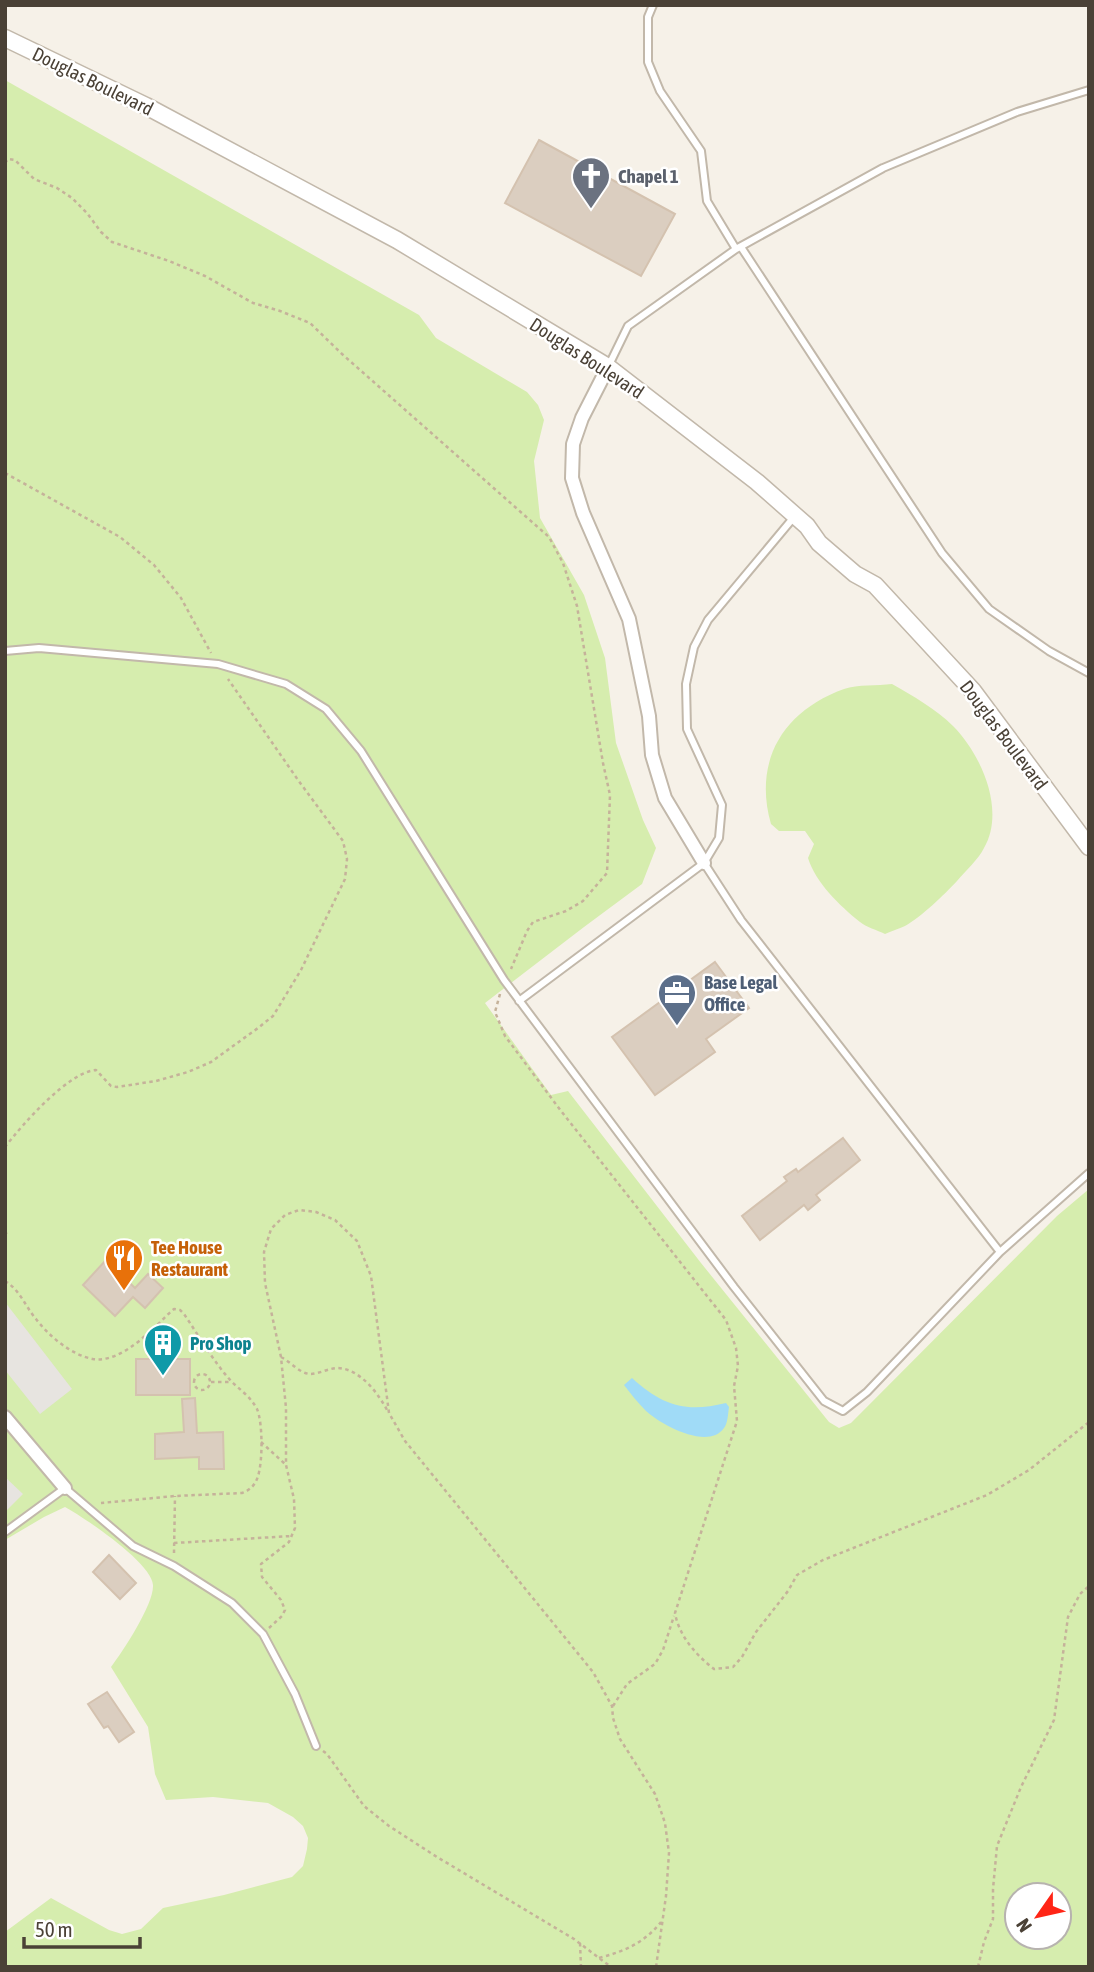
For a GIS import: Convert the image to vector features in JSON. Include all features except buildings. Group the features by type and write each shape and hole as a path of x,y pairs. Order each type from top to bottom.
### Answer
{"street":[{"name":"Douglas Boulevard","path":"5,38 146,106 397,240 608,367 757,482 796,515 819,543 855,574 875,585 973,691 1089,847"},
{"path":"608,367 582,418 573,444 572,478 583,513 629,619 649,716 652,755 665,798 704,863"},
{"path":"5,1417 65,1489"}],"lane":[{"path":"653,5 648,17 648,62 660,91 701,151 707,201 942,553 989,609 1049,651 1089,673"},
{"path":"608,367 628,326 739,248 883,168 1017,112 1089,90"},
{"path":"519,1001 704,863 719,838 722,805 687,729 686,684 694,647 708,621 796,515"},
{"path":"5,651 39,648 218,664 286,684 326,709 361,751 519,1001 734,1287 824,1401 843,1411 867,1392 1000,1252 1089,1173"},
{"path":"704,863 741,920 1000,1252"},
{"path":"5,1532 65,1489 132,1546 174,1566 232,1603 263,1634 295,1693 316,1746"}],"path":[{"path":"5,163 8,159 15,160 34,179 58,188 87,213 112,242 169,261 205,276 253,303 310,323 549,537 563,563 577,606 610,794 607,873 583,901 566,911 533,922 504,980 495,1012 505,1037 726,1320 736,1348 738,1366 734,1386 737,1421 663,1650 655,1664 627,1684 612,1706"},
{"path":"5,473 120,537 154,565 181,598 218,664 344,841 347,859 345,879 302,970 273,1016 211,1062 187,1072 156,1081 117,1087 111,1086 96,1070 90,1070 76,1077 47,1101 23,1124 5,1147"},
{"path":"263,1634 276,1623 285,1610 281,1600 262,1577 261,1564 289,1542 295,1528 294,1499 286,1465 281,1357 265,1283 264,1251 271,1229 285,1215 299,1210 316,1212 335,1220 357,1241 371,1276 389,1413"},
{"path":"5,1231 5,1239"},
{"path":"5,1282 12,1285 50,1335 73,1351 93,1359 112,1357 130,1347 174,1309 180,1310 232,1381 258,1410 260,1472 253,1487 247,1491 84,1505"},
{"path":"281,1357 309,1374 338,1368 352,1373 380,1396 405,1441 593,1672 612,1706 620,1739 655,1794 665,1823 668,1853 656,1967"},
{"path":"203,1374 210,1382 208,1387 203,1389 198,1388 195,1382 198,1375 203,1374"},
{"path":"210,1382 232,1381"},
{"path":"675,1613 678,1627 700,1658 714,1668 733,1667 797,1575 823,1560 987,1495 1029,1470 1089,1422"},
{"path":"261,1442 286,1465"},
{"path":"174,1566 175,1496"},
{"path":"174,1543 292,1536"},
{"path":"978,1967 993,1919 997,1846 1021,1787 1054,1720 1068,1617 1080,1594 1089,1586"},
{"path":"316,1746 327,1754 364,1806 389,1826 535,1915 611,1967"},
{"path":"599,1958 637,1945 652,1933 663,1919"},
{"path":"580,1944 581,1967"}],"green space":[{"path":"5,80 419,315 436,338 527,392 538,405 544,420 534,461 540,518 584,595 605,658 616,743 643,820 656,848 642,884 485,1003 551,1095 568,1091 829,1422 839,1428 851,1423 1057,1216 1089,1189 1089,1967 5,1967 5,1932 51,1898 109,1930 122,1934 141,1929 163,1908 292,1877 303,1866 308,1838 303,1826 293,1817 268,1803 213,1797 166,1800 155,1774 148,1727 111,1667 149,1604 153,1585 150,1576 130,1554 65,1507 5,1540"},
{"path":"892,684 939,714 963,738 981,767 987,783 992,817 984,848 957,881 918,917 885,934 860,922 822,885 808,858 814,844 805,831 779,831 771,824 766,801 766,779 770,759 778,741 789,725 804,711 849,687"}],"shaded area":[{"path":"5,1302 72,1389 40,1414 5,1370"},
{"path":"5,1477 23,1494 5,1512"}],"water":[{"path":"632,1378 654,1395 676,1405 699,1407 726,1403 729,1407 724,1428 707,1437 673,1428 646,1411 632,1395 624,1385"}],"place":[{"name":"Chapel 1","path":"591,210"},
{"name":"Base Legal Office","path":"677,1027"},
{"name":"Tee House Restaurant","path":"124,1292"},
{"name":"Pro Shop","path":"163,1377"}]}
